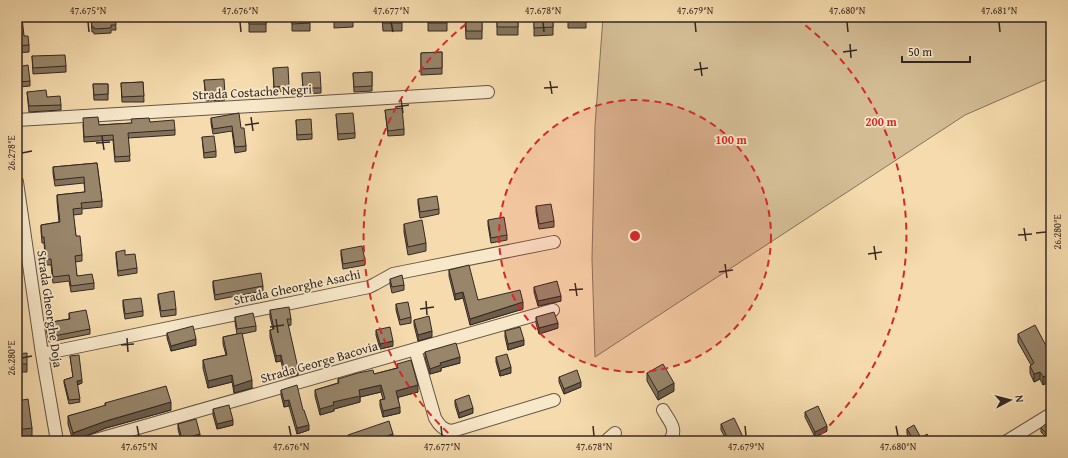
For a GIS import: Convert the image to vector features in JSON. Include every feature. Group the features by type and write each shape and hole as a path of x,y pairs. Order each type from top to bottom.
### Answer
{"street":[{"name":"Strada Costache Negri","path":"17,120 488,92"},
{"name":"Strada Gheorghe Doja","path":"17,182 42,354 57,441"},
{"name":"Strada Gheorghe Asachi","path":"42,354 369,287 393,274 554,242"},
{"name":"Strada George Bacovia","path":"92,441 553,310"},
{"path":"415,349 435,418 446,431 452,432 554,400"},
{"path":"663,410 674,430 674,435 669,441"},
{"path":"1007,441 1050,416"}],"shaded area":[{"path":"603,17 1051,17 1051,79 1043,81 965,115 595,357 592,259 595,126"}],"building":[{"path":"17,17 22,17 24,36 28,36 29,45 17,46"},
{"path":"91,17 115,17 116,25 111,25 111,28 94,29 94,27 92,27"},
{"path":"249,17 266,17 266,24 249,24"},
{"path":"292,17 310,17 310,23 292,24"},
{"path":"334,17 353,17 353,19 334,20"},
{"path":"382,17 402,17 402,23 383,23"},
{"path":"428,17 447,17 447,23 428,23"},
{"path":"466,17 482,17 482,31 466,31"},
{"path":"497,17 518,17 518,27 497,27"},
{"path":"534,17 553,17 553,27 534,28"},
{"path":"568,17 586,17 586,20 568,20"},
{"path":"442,52 442,68 421,69 421,53"},
{"path":"65,55 66,66 33,68 32,56"},
{"path":"28,65 30,81 19,82 19,79 17,79 17,67"},
{"path":"288,67 289,86 274,87 273,68"},
{"path":"320,72 321,88 303,88 302,73"},
{"path":"372,72 372,86 354,87 353,73"},
{"path":"224,79 225,95 206,96 204,80"},
{"path":"143,82 144,96 122,97 121,83"},
{"path":"93,84 108,84 108,94 94,95"},
{"path":"46,90 47,97 60,96 61,105 29,106 27,92"},
{"path":"402,108 404,129 388,131 385,110"},
{"path":"239,113 241,128 244,128 246,146 235,147 232,126 213,129 211,118"},
{"path":"353,113 355,133 338,134 336,114"},
{"path":"98,117 99,125 132,123 131,119 149,118 150,122 174,120 175,130 128,133 130,156 115,157 113,135 84,137 83,118"},
{"path":"311,119 312,134 297,135 296,120"},
{"path":"214,136 216,151 204,153 202,137"},
{"path":"97,163 102,201 81,203 82,208 73,209 76,236 80,236 82,255 75,256 77,276 92,274 94,283 71,286 69,275 53,277 51,259 46,259 44,237 42,237 41,225 60,222 57,195 85,192 84,177 55,180 53,167"},
{"path":"437,196 439,209 420,212 418,199"},
{"path":"551,204 554,221 539,224 536,206"},
{"path":"504,217 507,235 491,238 488,220"},
{"path":"422,220 426,243 408,247 404,224"},
{"path":"362,246 365,260 343,264 341,250"},
{"path":"125,250 125,255 135,254 137,268 118,271 116,252"},
{"path":"469,265 478,300 520,290 523,302 470,319 463,292 455,294 449,270"},
{"path":"261,273 263,286 215,295 213,281"},
{"path":"402,275 404,285 392,287 390,279"},
{"path":"557,281 561,296 538,301 534,287"},
{"path":"174,291 176,309 161,311 158,294"},
{"path":"141,298 143,311 125,314 123,300"},
{"path":"408,302 411,317 400,320 396,304"},
{"path":"289,307 291,319 287,319 298,368 285,372 281,355 276,356 270,330 274,329 270,310"},
{"path":"86,310 90,329 49,337 46,323 70,319 69,313"},
{"path":"554,312 558,323 539,328 536,317"},
{"path":"253,313 256,326 237,329 235,317"},
{"path":"429,316 432,331 418,335 414,320"},
{"path":"1035,325 1051,355 1051,373 1043,377 1040,372 1034,374 1030,366 1034,363 1018,334"},
{"path":"193,326 196,339 171,346 167,333"},
{"path":"390,327 393,341 380,344 376,330"},
{"path":"520,327 524,340 508,344 505,331"},
{"path":"242,333 252,380 234,386 232,375 208,381 203,360 227,355 223,337"},
{"path":"456,343 460,357 440,363 441,365 430,369 425,352"},
{"path":"27,353 27,364 17,364 17,354"},
{"path":"507,354 511,367 500,371 496,357"},
{"path":"79,355 82,380 77,381 80,399 69,400 64,380 73,377 70,356"},
{"path":"411,360 418,385 396,391 400,407 383,411 380,400 385,399 381,385 359,390 360,396 333,402 334,405 320,409 315,390 339,383 338,379 358,373 373,370 374,374 398,368 397,364"},
{"path":"663,364 674,383 658,392 647,373"},
{"path":"577,370 581,382 564,389 559,377"},
{"path":"297,385 303,410 309,425 297,428 289,400 284,401 281,390"},
{"path":"166,386 171,402 106,421 73,433 68,416 106,405 105,403"},
{"path":"469,395 473,408 459,413 455,400"},
{"path":"28,399 32,428 17,430 17,401"},
{"path":"229,405 233,420 217,424 213,409"},
{"path":"818,406 827,426 815,432 805,412"},
{"path":"734,418 744,439 740,441 729,441 721,424"},
{"path":"196,419 200,434 182,439 178,424"},
{"path":"389,421 393,434 371,441 350,441 348,435"},
{"path":"1049,421 1051,424 1051,438 1041,428"},
{"path":"914,425 921,438 927,434 931,441 914,441 907,429"}]}
